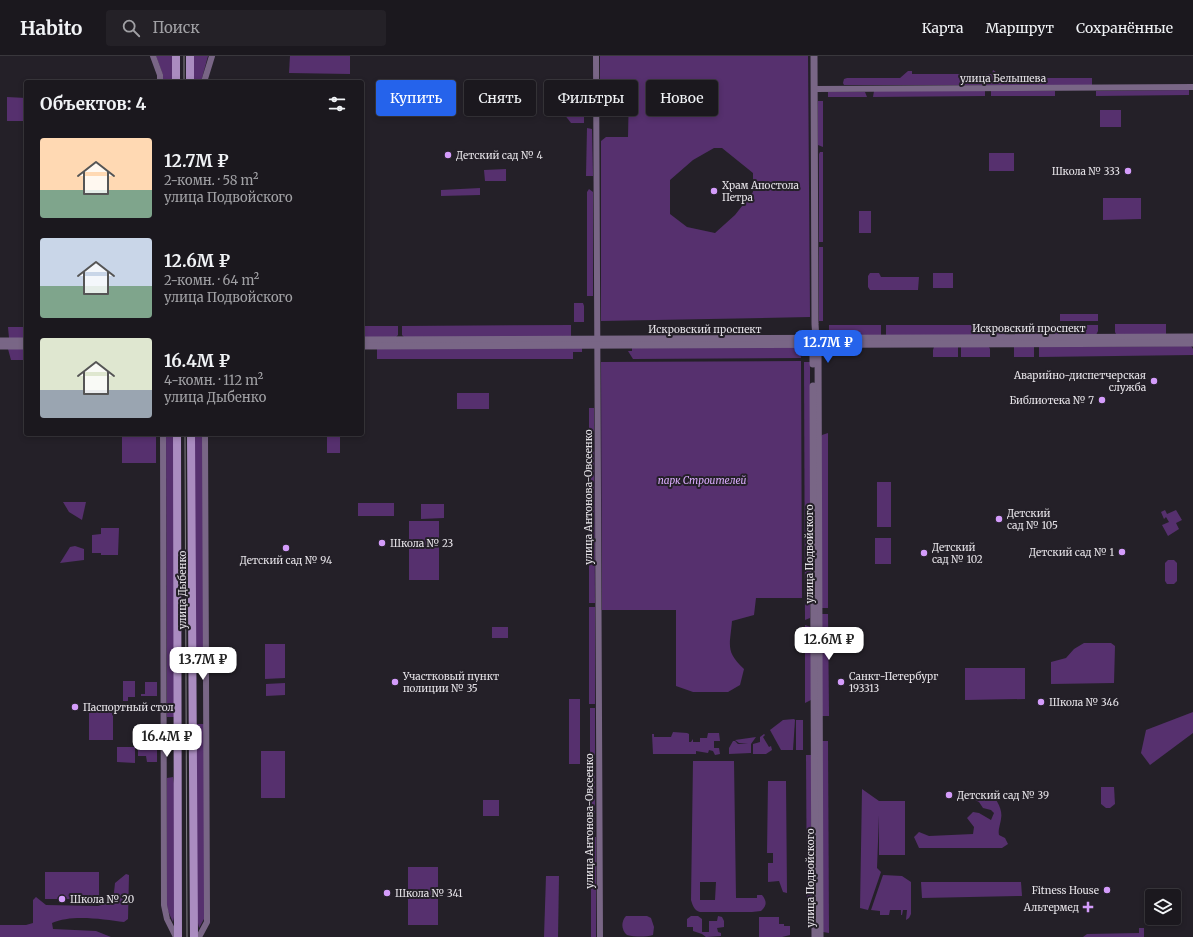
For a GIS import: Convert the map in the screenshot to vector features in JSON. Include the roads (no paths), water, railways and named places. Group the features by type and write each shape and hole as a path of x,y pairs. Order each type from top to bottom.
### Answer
{"main road":[{"path":"176,56 176,80"},
{"path":"190,56 190,80"},
{"name":"улица Дыбенко","path":"177,436 177,937"},
{"name":"улица Дыбенко","path":"191,436 194,937"}],"street":[{"path":"153,56 160,75 160,80"},
{"path":"205,80 212,56"},
{"name":"улица Антонова-Овсеенко","path":"596,56 600,937"},
{"name":"улица Подвойского","path":"814,56 820,937"},
{"name":"улица Белышева","path":"814,89 1193,87"},
{"name":"Искровский проспект","path":"816,342 1193,337"},
{"name":"Искровский проспект","path":"364,340 1193,343"},
{"path":"0,341 24,341"},
{"name":"Искровский проспект","path":"364,346 597,342"},
{"name":"улица Подвойского","path":"815,937 816,342"},
{"path":"0,346 24,346"},
{"path":"163,436 164,905 167,919 177,937"},
{"path":"199,937 207,922 205,436"}],"tram line":[{"path":"184,56 184,80"},
{"path":"185,436 187,937"}],"place":[{"name":"Детский сад № 4","path":"448,155"},
{"name":"Школа № 333","path":"1128,171"},
{"name":"Храм Апостола Петра","path":"714,191"},
{"name":"Аварийно-диспетчерская служба","path":"1154,381"},
{"name":"Библиотека № 7","path":"1102,400"},
{"name":"Детский сад № 105","path":"999,519"},
{"name":"Школа № 23","path":"382,543"},
{"name":"Детский сад № 94","path":"286,548"},
{"name":"Детский сад № 1","path":"1122,552"},
{"name":"Детский сад № 102","path":"924,553"},
{"name":"Участковый пункт полиции № 35","path":"395,682"},
{"name":"Санкт-Петербург 193313","path":"841,682"},
{"name":"Школа № 346","path":"1041,702"},
{"name":"Паспортный стол","path":"75,707"},
{"name":"Детский сад № 39","path":"949,795"},
{"name":"Fitness House","path":"1107,890"},
{"name":"Школа № 341","path":"387,893"},
{"name":"Школа № 20","path":"62,899"},
{"name":"Альтермед","path":"1088,907"}],"park label":[{"name":"парк Строителей","path":"702,480"}]}
